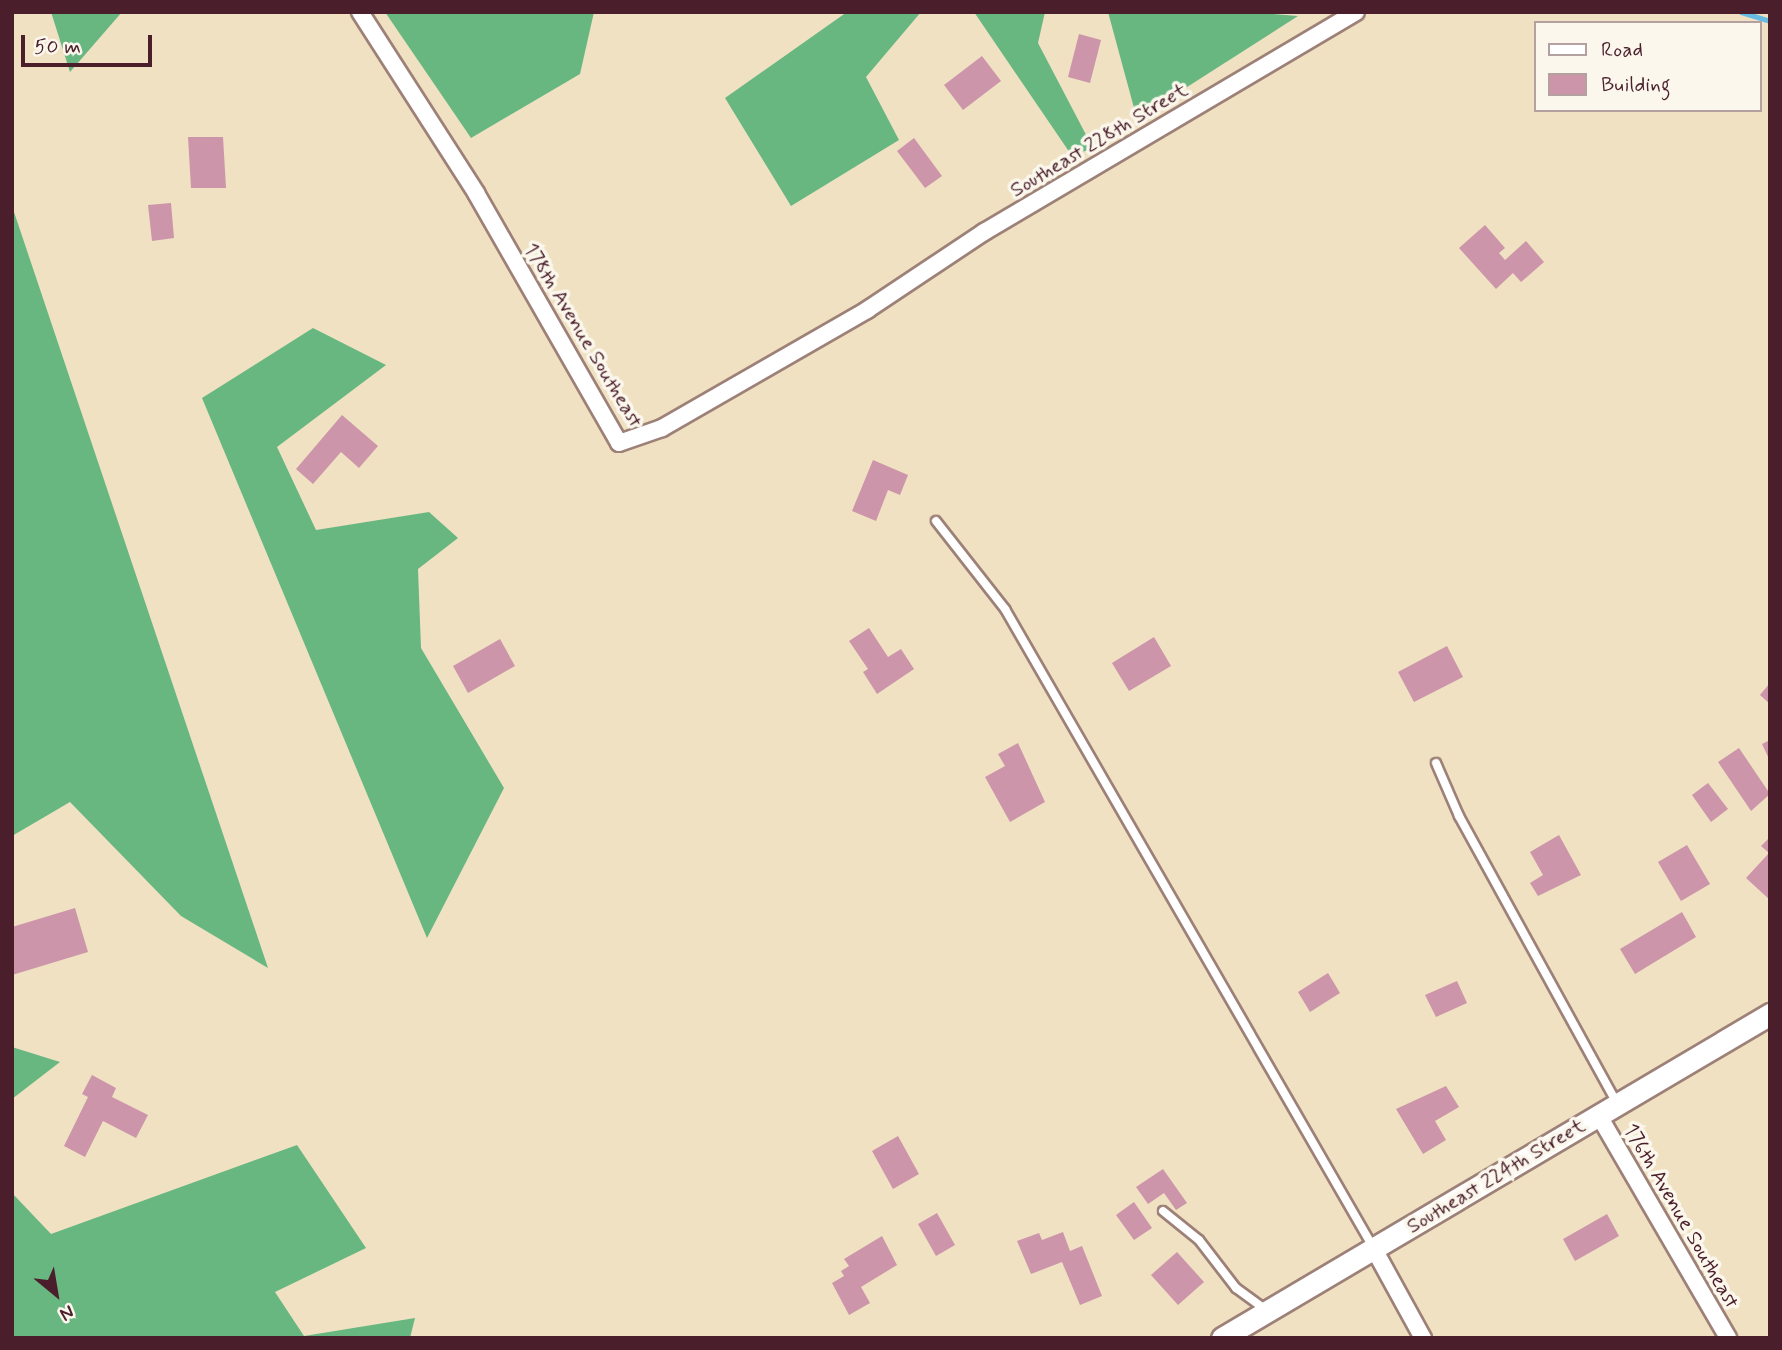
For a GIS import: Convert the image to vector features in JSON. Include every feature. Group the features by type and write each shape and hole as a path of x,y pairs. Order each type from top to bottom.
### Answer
{"street":[{"name":"178th Avenue Southeast","path":"360,12 476,193 619,443 662,428 867,310"},
{"name":"Southeast 228th Street","path":"867,310 984,232 1356,12"},
{"name":"Southeast 224th Street","path":"1222,1338 1770,1014"},
{"name":"176th Avenue Southeast","path":"1599,1116 1728,1338"},
{"path":"1374,1249 1423,1338"}],"lane":[{"path":"936,521 1005,609 1374,1249"},
{"path":"1436,763 1465,827 1618,1104"},
{"path":"1163,1211 1199,1240 1236,1288 1268,1311"}],"green space":[{"path":"51,12 122,12 70,72"},
{"path":"385,12 594,12 580,74 471,138"},
{"path":"847,12 921,12 866,77 899,140 791,206 725,98"},
{"path":"974,12 1045,12 1038,43 1094,150 1070,153"},
{"path":"1108,12 1248,12 1298,16 1137,119"},
{"path":"12,206 268,968 181,916 70,802 12,836"},
{"path":"313,328 386,365 277,447 316,530 429,512 458,538 418,569 421,648 504,788 427,938 202,398"},
{"path":"12,1047 60,1062 12,1099"},
{"path":"297,1145 366,1248 275,1292 304,1336 415,1318 410,1338 12,1338 12,1193 51,1234"}],"building":[{"path":"1079,34 1101,40 1090,83 1068,77"},
{"path":"982,56 1001,81 963,110 944,85"},
{"path":"188,137 223,137 226,188 191,188"},
{"path":"914,138 942,176 925,188 897,151"},
{"path":"171,203 174,238 152,241 148,205"},
{"path":"1485,225 1505,248 1499,253 1505,260 1526,241 1544,262 1521,282 1513,273 1496,289 1459,248"},
{"path":"342,415 378,446 359,468 341,452 313,484 296,469"},
{"path":"873,460 908,475 900,495 888,490 876,521 852,511"},
{"path":"869,628 888,657 901,649 914,669 877,694 863,672 868,669 849,641"},
{"path":"1154,637 1171,666 1129,691 1112,663"},
{"path":"500,639 515,666 468,693 453,666"},
{"path":"1447,646 1463,677 1414,702 1398,672"},
{"path":"1770,683 1770,704 1760,695"},
{"path":"1770,740 1770,761 1762,744"},
{"path":"1018,743 1045,802 1010,822 985,777 1005,766 998,754"},
{"path":"1739,748 1770,794 1751,811 1718,762"},
{"path":"1708,783 1728,809 1711,822 1692,795"},
{"path":"1559,835 1581,875 1538,896 1530,883 1543,875 1530,852"},
{"path":"1770,837 1770,900 1746,878 1769,853 1761,846"},
{"path":"1687,845 1710,884 1681,901 1658,862"},
{"path":"75,908 88,952 12,975 12,927"},
{"path":"1682,912 1696,937 1635,974 1620,949"},
{"path":"1328,973 1340,993 1310,1012 1298,992"},
{"path":"1457,981 1467,1003 1436,1017 1425,995"},
{"path":"92,1075 116,1088 112,1097 148,1115 136,1138 103,1121 85,1157 64,1146 88,1097 82,1094"},
{"path":"1446,1086 1459,1107 1435,1121 1446,1140 1423,1154 1396,1109"},
{"path":"898,1136 919,1174 893,1189 872,1151"},
{"path":"1163,1169 1187,1203 1176,1210 1164,1193 1148,1204 1136,1187"},
{"path":"1134,1202 1152,1228 1134,1240 1116,1215"},
{"path":"937,1213 955,1245 936,1256 918,1224"},
{"path":"1607,1214 1619,1236 1575,1261 1563,1239"},
{"path":"1063,1232 1070,1251 1082,1246 1102,1296 1080,1305 1062,1262 1031,1274 1017,1241 1039,1233 1042,1240"},
{"path":"882,1236 897,1265 861,1287 870,1303 849,1315 832,1283 844,1276 841,1271 849,1266 844,1259"},
{"path":"1177,1252 1204,1282 1178,1305 1151,1275"}],"waterway":[{"path":"1741,12 1770,21"}]}
